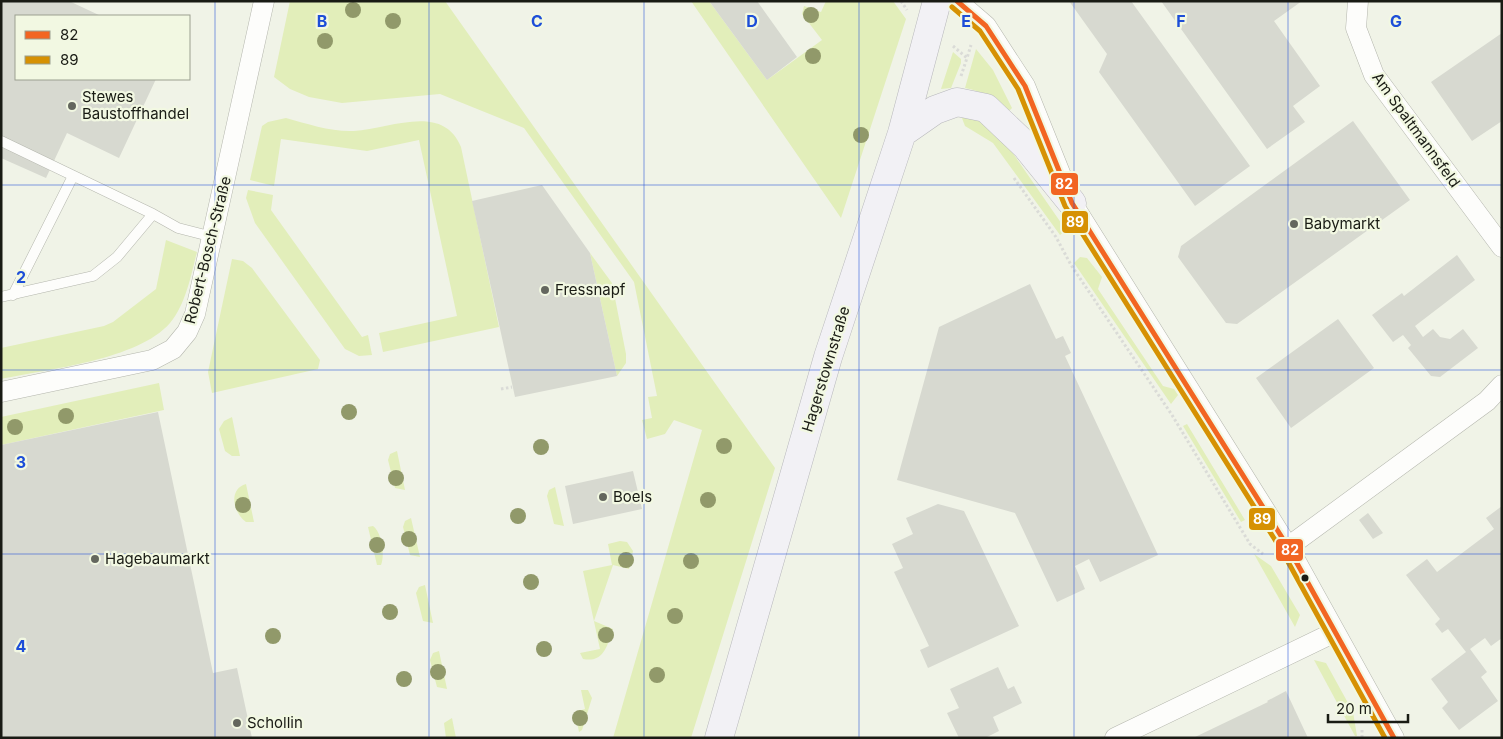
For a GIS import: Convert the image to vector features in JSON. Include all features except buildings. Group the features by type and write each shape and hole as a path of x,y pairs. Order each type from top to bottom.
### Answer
{"main road":[{"name":"Hagerstownstraße","path":"719,738 828,357 902,133 937,1"},
{"path":"902,133 935,110 956,102 986,108 1026,146 1072,203"}],"street":[{"name":"Robert-Bosch-Straße","path":"1,392 152,360 173,349 187,332 195,314 213,237 264,1"},
{"path":"957,1 986,26 1024,86 1072,203 1288,547 1394,738"},
{"name":"Am Spaltmannsfeld","path":"1358,1 1356,28 1374,75 1502,247"},
{"path":"1288,547 1487,401 1502,385"},
{"path":"1115,738 1335,632"}],"lane":[{"path":"1,141 153,214 178,228 213,237"},
{"path":"13,295 73,176"},
{"path":"1,297 93,276 118,257 153,214"}],"path":[{"path":"901,1 909,11"},
{"path":"1013,177 1056,237 1071,265 1172,415 1250,544 1269,560"},
{"path":"501,389 512,386"},
{"path":"1360,725 1362,738"}],"green space":[{"path":"290,1 445,1 775,468 691,738 613,738 702,430 674,420 665,434 647,439 642,420 652,418 648,397 657,396 634,282 524,128 440,94 342,103 309,97 290,89 274,77"},
{"path":"691,1 709,1 767,80 822,40 802,14 804,6 821,12 826,1 893,1 906,19 841,218"},
{"path":"976,49 993,70 1012,108 1010,110 1007,111 998,102 978,91 965,88"},
{"path":"953,52 961,59 961,63 951,88 941,89"},
{"path":"960,113 977,118 1001,136 1066,230 1060,235 993,143 965,126"},
{"path":"286,118 345,131 414,121 428,122 442,125 453,133 461,147 499,327 383,352 379,333 457,316 419,140 367,151 281,139 274,186 250,180 262,126 268,122"},
{"path":"248,190 273,195 271,210 362,337 368,335 372,355 359,356 345,349 255,223 246,198"},
{"path":"166,240 197,252 187,289 176,315 155,336 137,346 91,361 1,379 1,348 104,326 113,322 156,289"},
{"path":"590,253 612,283 626,354 626,363 617,376"},
{"path":"1080,257 1087,258 1102,277 1098,289 1163,386 1174,389 1178,395 1171,404 1074,263"},
{"path":"232,259 243,261 252,268 320,360 318,369 212,393 208,372"},
{"path":"159,383 164,410 1,445 1,417"},
{"path":"232,417 240,456 232,456 225,451 219,429 224,421"},
{"path":"1187,424 1245,520 1241,522 1183,426"},
{"path":"397,451 405,490 395,488 388,460 390,454"},
{"path":"246,484 254,522 246,522 242,518 234,501 237,491"},
{"path":"555,487 564,526 554,524 547,496 549,490"},
{"path":"411,518 420,557 410,555 403,527 405,521"},
{"path":"373,526 379,533 382,544 383,556 381,565 377,565 368,527"},
{"path":"620,541 627,542 633,551 629,569 613,565 594,621 613,629 604,652 600,656 590,660 583,659 580,653 600,649 583,571 612,565 608,544"},
{"path":"1254,554 1271,566 1300,615 1295,627"},
{"path":"425,585 433,623 423,621 416,593 419,587"},
{"path":"439,651 447,689 437,687 430,660 433,653"},
{"path":"1314,660 1326,663 1353,712 1357,736 1355,736"},
{"path":"581,690 588,690 592,698 582,730 579,732 575,712 585,709"},
{"path":"452,718 456,738 446,738 444,723"}],"transit line":[{"name":"82","path":"957,1 986,26 1025,86 1072,203 1288,547 1394,738"},
{"name":"89","path":"952,7 980,31 1018,89 1065,206 1282,551 1385,738"}],"place":[{"name":"Stewes Baustoffhandel","path":"72,106"},
{"name":"Babymarkt","path":"1294,224"},
{"name":"Fressnapf","path":"545,290"},
{"name":"Boels","path":"603,497"},
{"name":"Hagebaumarkt","path":"95,559"},
{"name":"Schollin","path":"237,723"}]}
